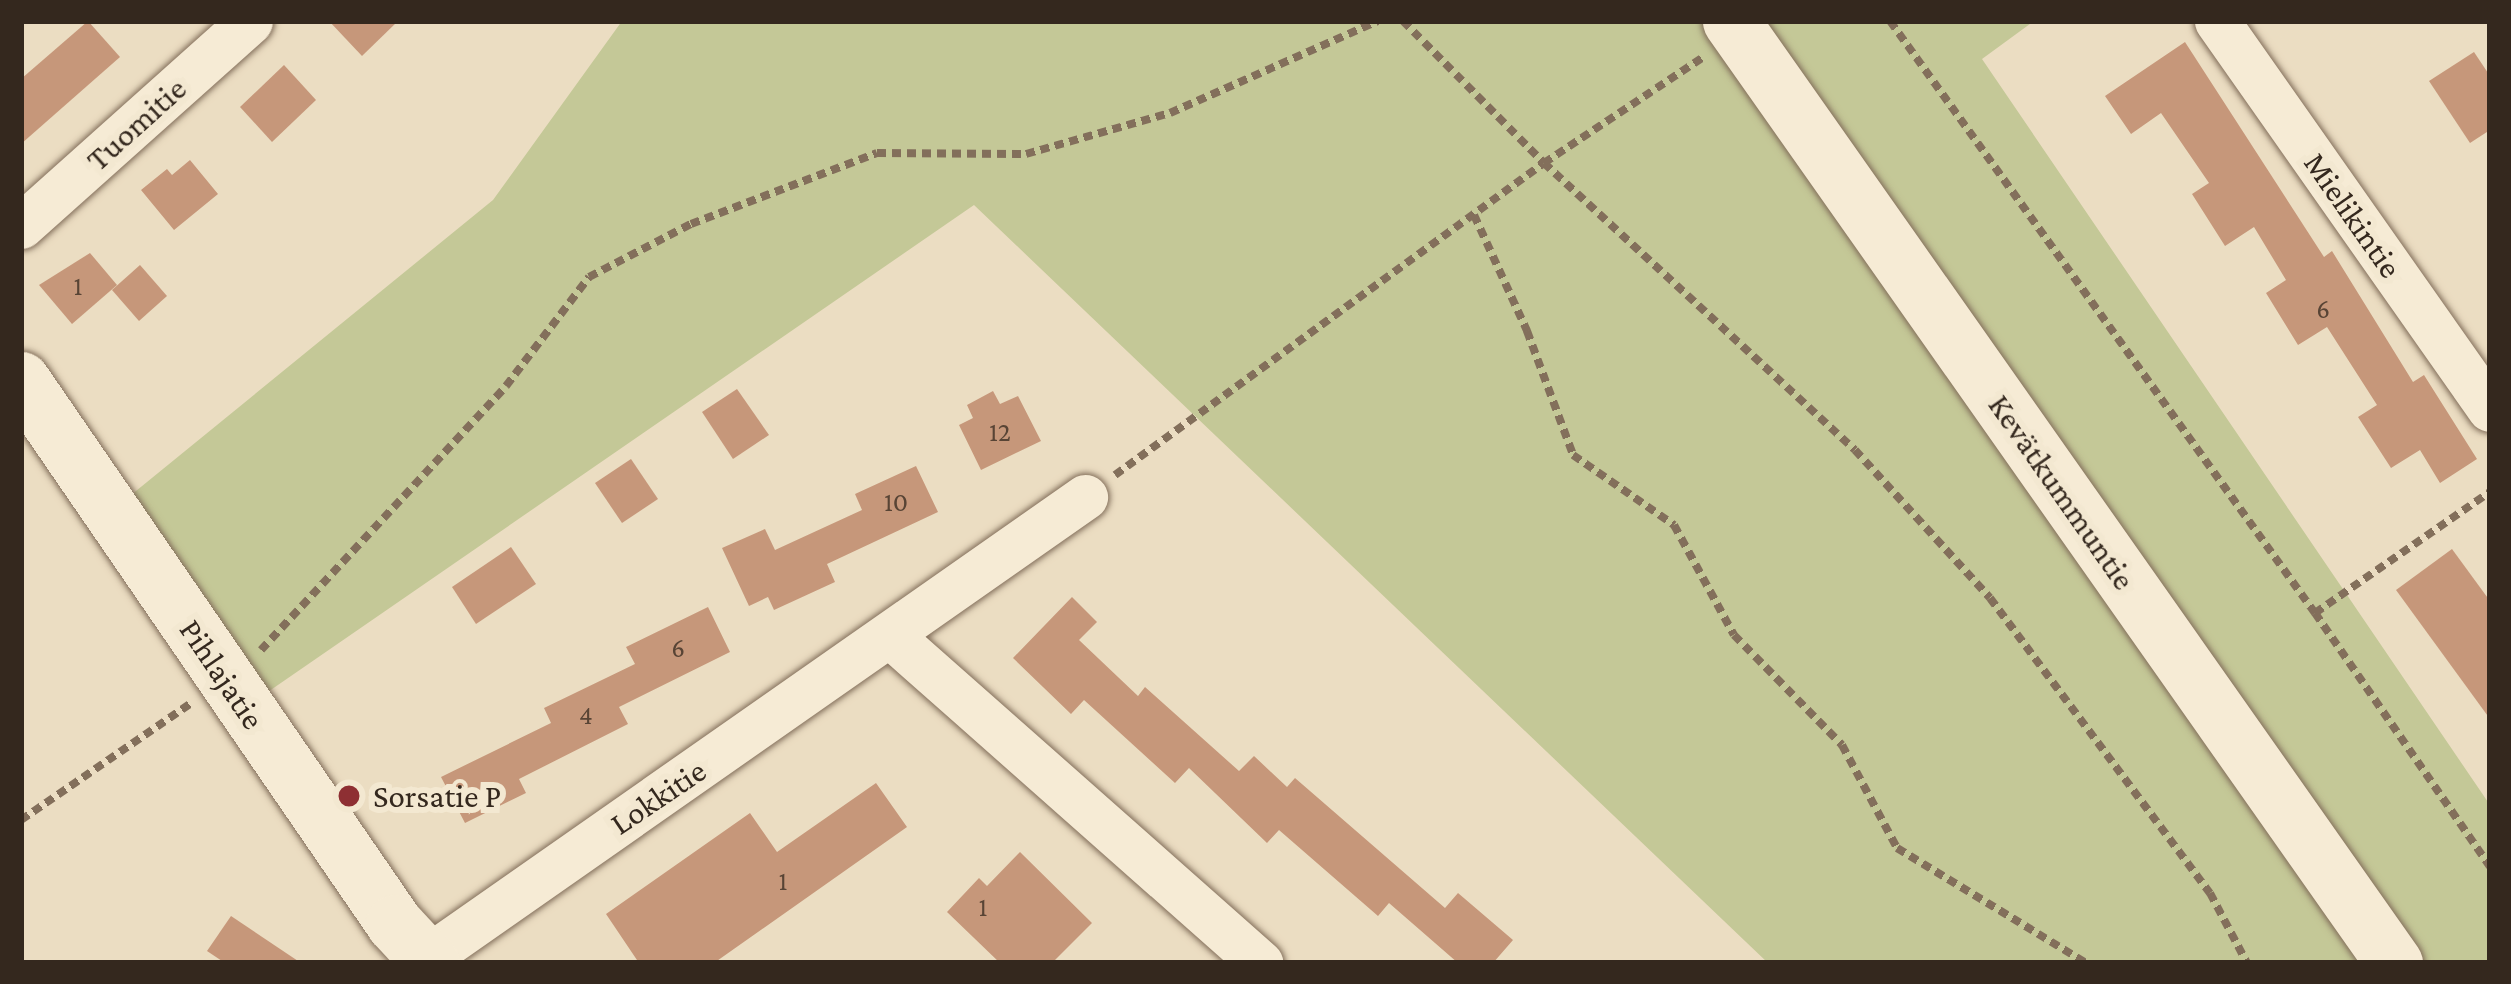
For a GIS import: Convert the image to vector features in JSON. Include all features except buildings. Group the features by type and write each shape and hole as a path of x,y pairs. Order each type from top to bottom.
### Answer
{"street":[{"name":"Tuomitie","path":"21,226 250,21"},
{"name":"Mielikintie","path":"2217,21 2490,409"},
{"name":"Kevätkummuntie","path":"1736,27 2394,963"},
{"name":"Pihlajatie","path":"21,380 425,961"},
{"name":"Lokkitie","path":"425,961 1085,497"},
{"path":"892,637 1261,963"}],"path":[{"path":"21,820 194,701 229,684 506,386 590,277 691,224 877,153 1026,154 1169,112 1378,21"},
{"path":"1403,21 1544,164 1855,450 1990,598 2210,893 2247,963"},
{"path":"1890,21 2315,613 2490,867"},
{"path":"1085,497 1736,27"},
{"path":"1474,215 1527,331 1573,455 1674,525 1734,635 1842,745 1897,848 2086,963"},
{"path":"2315,613 2490,492"}],"green space":[{"path":"622,21 2034,21 1982,59 2490,805 2490,963 1768,963 974,205 227,720 93,526 493,200"}],"place":[{"name":"Sorsatie P","path":"349,796"}]}
